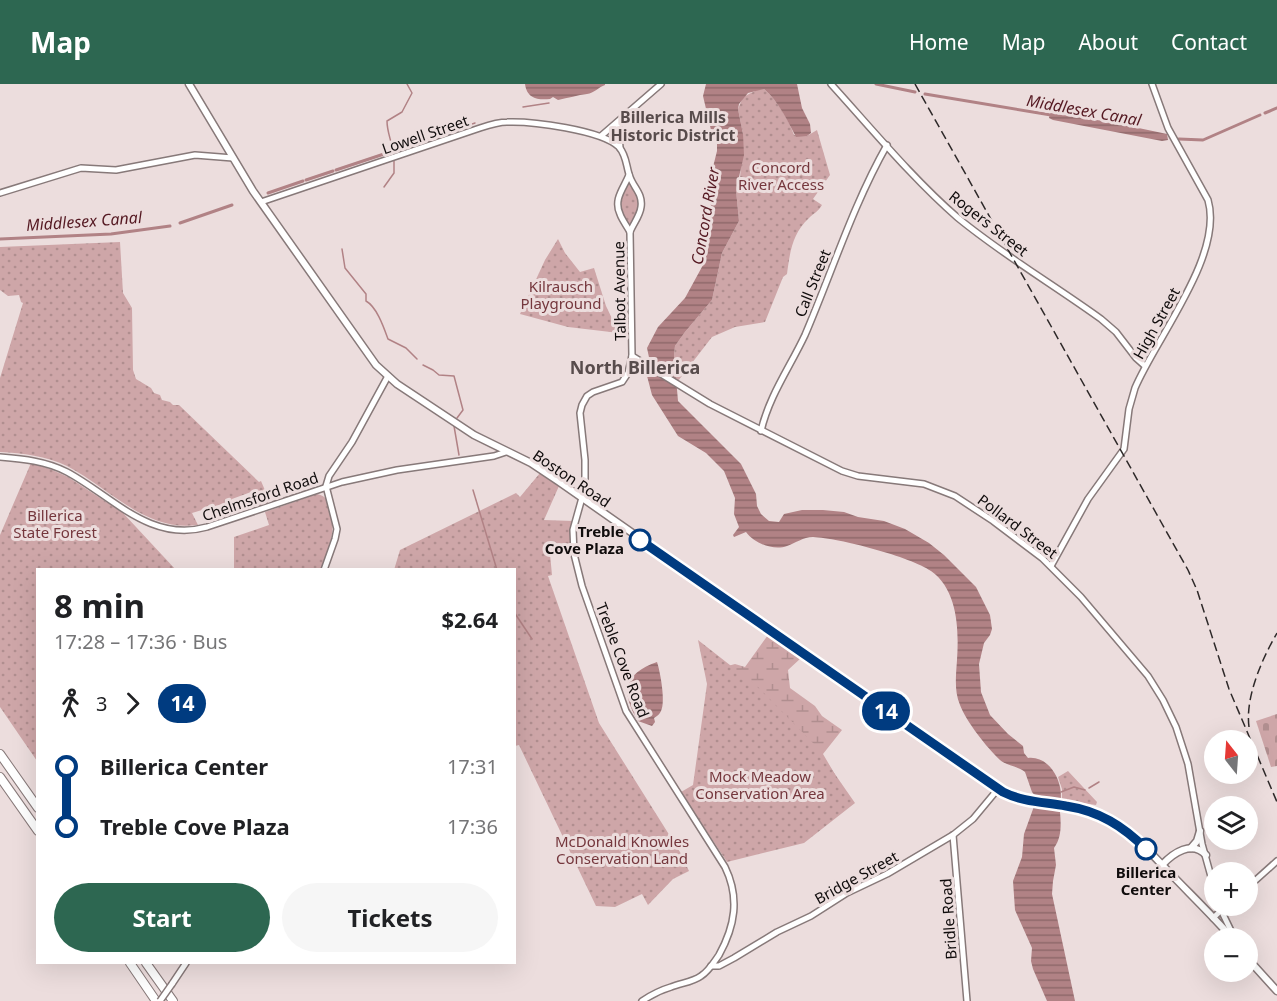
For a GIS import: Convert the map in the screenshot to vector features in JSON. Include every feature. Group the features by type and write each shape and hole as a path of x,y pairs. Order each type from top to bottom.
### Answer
{"highway":[{"path":"0,754 36,805"},
{"path":"0,777 36,828"},
{"path":"131,964 158,1001"},
{"path":"147,964 173,1001"}],"main road":[{"name":"Boston Road","path":"189,84 261,202 368,356 388,376 462,427 531,464 582,498 998,789 1015,798 1096,813 1114,822 1131,834 1223,928"},
{"path":"620,148 601,136 661,84"},
{"name":"Rogers Street","path":"831,84 954,214 987,240 1106,322 1145,366"},
{"name":"High Street","path":"1051,566 1088,499 1124,449 1132,396 1145,366 1198,269 1207,239 1210,216 1206,196 1168,128 1152,84"},
{"name":"Talbot Avenue","path":"618,122 620,148 626,159 629,175 640,195 641,204 630,232 632,352"},
{"name":"Lowell Street","path":"261,202 499,123 525,123 601,136"},
{"name":"Call Street","path":"761,431 768,408 801,342 846,231 887,145"},
{"path":"0,193 81,168 116,170 195,155 233,158"},
{"name":"Talbot Avenue","path":"629,175 620,193 618,204 620,214 630,232"},
{"name":"Pollard Street","path":"632,352 640,360 710,404 847,473 924,484 950,493 993,521 1051,566 1138,662 1163,700 1176,726 1188,764 1208,862"},
{"name":"Treble Cove Road","path":"632,352 628,373 622,382 593,392 587,396 582,405 585,475 582,498 573,530 574,554 582,586 622,699 637,729 725,867 734,901 733,923 728,939 711,966 700,977 663,989 642,1001"},
{"path":"325,568 335,539 336,529 326,486 329,476 352,442 388,376"},
{"name":"Chelmsford Road","path":"0,457 27,459 56,467 76,477 151,525 175,530 192,530 207,527 326,486 397,470 494,456 506,452"},
{"name":"Bridge Street","path":"711,966 719,966 734,958 953,835 973,819 998,789"},
{"path":"1190,848 1197,841 1200,831"},
{"name":"Bridle Road","path":"953,835 967,1001"},
{"path":"1153,856 1190,848 1200,849 1206,855"},
{"path":"1162,865 1175,853"},
{"path":"1258,878 1277,861"},
{"path":"158,1001 185,964"},
{"path":"1258,970 1277,991"}],"green space":[{"name":"Concord River Access","path":"764,89 778,104 794,135 807,136 817,130 830,175 813,199 822,205 803,224 795,237 787,274 783,277 765,322 735,327 712,337 678,381 676,379 675,346 712,300 722,253 739,221 736,190 740,179 743,134 738,109 743,97"},
{"path":"631,182 641,204 630,224 624,221 618,200 627,183"},
{"name":"Kilrausch Playground","path":"558,239 565,253 580,272 594,268 606,306 619,333 568,327 520,314 545,260"},
{"path":"120,242 123,293 132,308 133,370 136,379 160,395 162,400 179,405 259,482 261,481 270,502 258,506 251,492 232,499 232,501 192,513 198,525 161,522 129,507 67,466 34,456 0,452 0,378 23,303 19,295 8,296 0,290 0,247"},
{"name":"Billerica State Forest","path":"31,463 68,477 123,513 174,568 36,568 36,760 0,707 0,535"},
{"name":"McDonald Knowles Conservation Land","path":"540,473 559,486 544,520 573,521 570,549 550,554 552,575 548,576 599,723 680,852 689,871 673,879 648,905 642,894 615,907 596,906 519,745 516,746 516,568 395,568 400,550 516,493 520,497"},
{"path":"317,494 323,496 331,512 333,528 322,568 234,568 234,537 269,525 265,512"},
{"path":"768,635 801,658 788,670 790,688 842,730 823,754 850,800 710,671 735,664 745,667"},
{"name":"Mock Meadow Conservation Area","path":"698,640 758,687 814,744 855,803 804,843 727,862 681,792 693,785 707,684"},
{"path":"1277,714 1277,766 1271,767 1256,721"},
{"path":"1068,771 1097,802 1096,805 1062,800 1062,789 1058,777"}],"shaded area":[{"path":"525,84 605,85 590,93 558,100 553,97 550,99 534,98 528,93"},
{"path":"706,84 797,84 811,133 807,136 796,137 778,105 764,89 748,93 739,104 744,155 736,190 739,221 722,253 712,300 675,346 678,401 741,464 756,494 757,506 761,514 769,521 779,522 784,514 802,510 823,510 884,521 905,529 929,543 976,587 990,615 992,629 984,643 979,664 981,692 990,715 1023,746 1028,758 1040,760 1049,766 1060,787 1060,830 1054,848 1056,865 1052,894 1075,1001 1047,1001 1033,969 1032,948 1015,910 1013,881 1022,857 1024,834 1037,798 1032,792 1025,772 1003,762 995,755 983,742 960,705 956,683 957,624 947,589 931,571 921,566 892,554 856,545 809,537 787,546 770,547 759,543 746,532 734,537 739,527 734,514 735,498 724,471 706,453 678,436 652,395 647,376 650,362 647,348 658,327 685,298 703,265 708,248 712,213 708,187 717,142 711,130 703,96"},
{"name":"Middlesex Canal","path":"1050,113 1167,134 1168,140 1162,141 1053,120 1049,118"},
{"path":"657,662 663,701 661,712 654,718 655,722 652,726 638,721 629,701 628,685 637,672"}],"waterway":[{"path":"393,153 387,121 402,112 412,93 407,84"},
{"name":"Middlesex Canal","path":"876,84 915,92"},
{"name":"Middlesex Canal","path":"925,94 1051,115"},
{"path":"523,107 549,103"},
{"name":"Middlesex Canal","path":"1265,113 1277,108"},
{"name":"Middlesex Canal","path":"1179,139 1203,140 1260,115"},
{"path":"393,151 475,123"},
{"name":"Middlesex Canal","path":"336,170 393,151"},
{"path":"384,187 394,173 394,161"},
{"name":"Middlesex Canal","path":"306,180 333,171"},
{"name":"Middlesex Canal","path":"268,193 303,181"},
{"name":"Middlesex Canal","path":"180,223 232,205"},
{"name":"Middlesex Canal","path":"0,239 111,234 170,226"},
{"path":"342,249 345,268 366,294 366,301 377,313 388,339 406,348 417,359"},
{"path":"423,365 439,375 454,376 463,410 457,418"},
{"path":"454,426 459,455"},
{"path":"473,490 496,568"},
{"path":"516,615 532,639"},
{"path":"1089,788 1099,782"},
{"path":"1061,792 1074,787 1085,790"}],"railway":[{"path":"915,84 1188,570 1197,590 1229,689 1277,802"},
{"path":"1249,727 1248,715 1252,691 1260,666 1277,633"}],"bus line":[{"name":"14","path":"640,540 991,785 1021,800 1066,806 1104,816 1131,834 1146,849"}],"place":[{"name":"Treble Cove Plaza","path":"640,540"},
{"name":"Billerica Center","path":"1146,849"}],"district":[{"name":"Billerica Mills Historic District","path":"673,126"},
{"name":"North Billerica","path":"635,367"}],"water label":[{"name":"Concord River","path":"705,216"}]}
